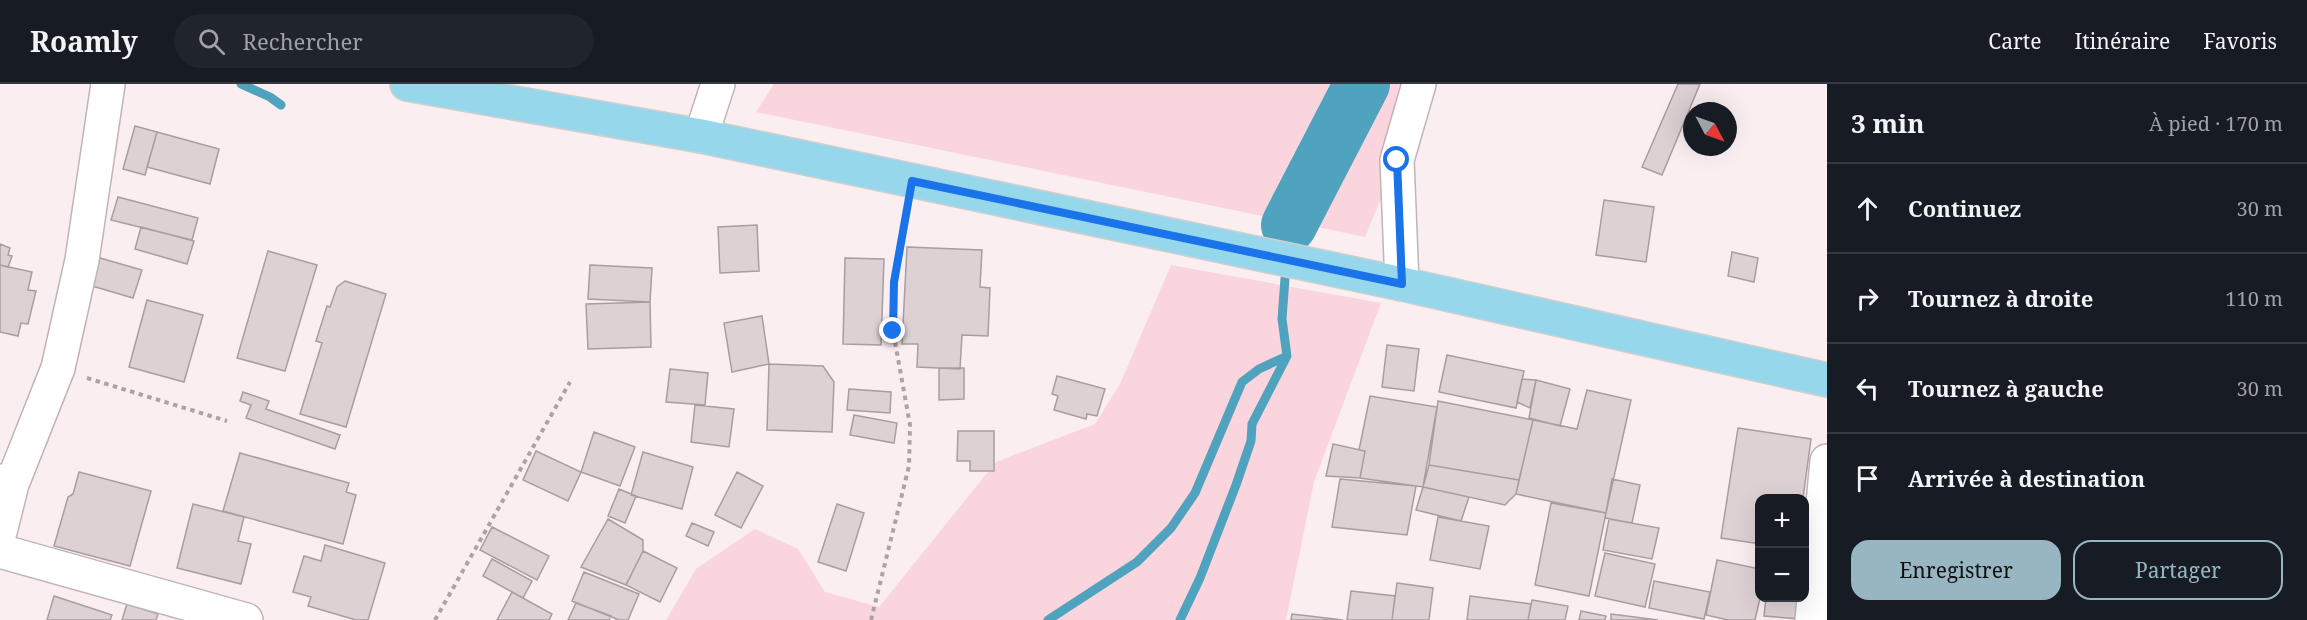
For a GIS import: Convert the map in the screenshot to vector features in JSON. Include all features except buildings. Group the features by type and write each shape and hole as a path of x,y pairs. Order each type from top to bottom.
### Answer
{"main road":[{"path":"407,84 701,136 1222,248 1402,284 1827,380"}],"street":[{"path":"0,532 6,482 58,368 82,260 108,84"},
{"path":"701,136 718,84"},
{"path":"1402,284 1397,160 1419,84"},
{"path":"1812,620 1827,461"},
{"path":"0,551 246,620"}],"path":[{"path":"871,620 909,466 910,425 893,331 894,282 912,181"},
{"path":"58,368 227,421"},
{"path":"435,620 570,382"}],"shaded area":[{"path":"774,84 1429,84 1365,237 756,112"},
{"path":"1171,265 1381,303 1314,482 1286,620 666,620 696,569 755,529 798,549 825,592 879,607 996,462 1095,424 1120,384"}],"waterway":[{"path":"241,84 270,97 281,105"},
{"path":"1289,225 1362,84"},
{"path":"1180,620 1200,578 1236,485 1251,441 1252,424 1287,356 1282,319 1289,225"},
{"path":"1048,620 1137,562 1171,528 1195,493 1242,382 1259,369 1287,356"}],"route":[{"path":"893,331 894,282 912,181 1402,284 1397,160"}]}
